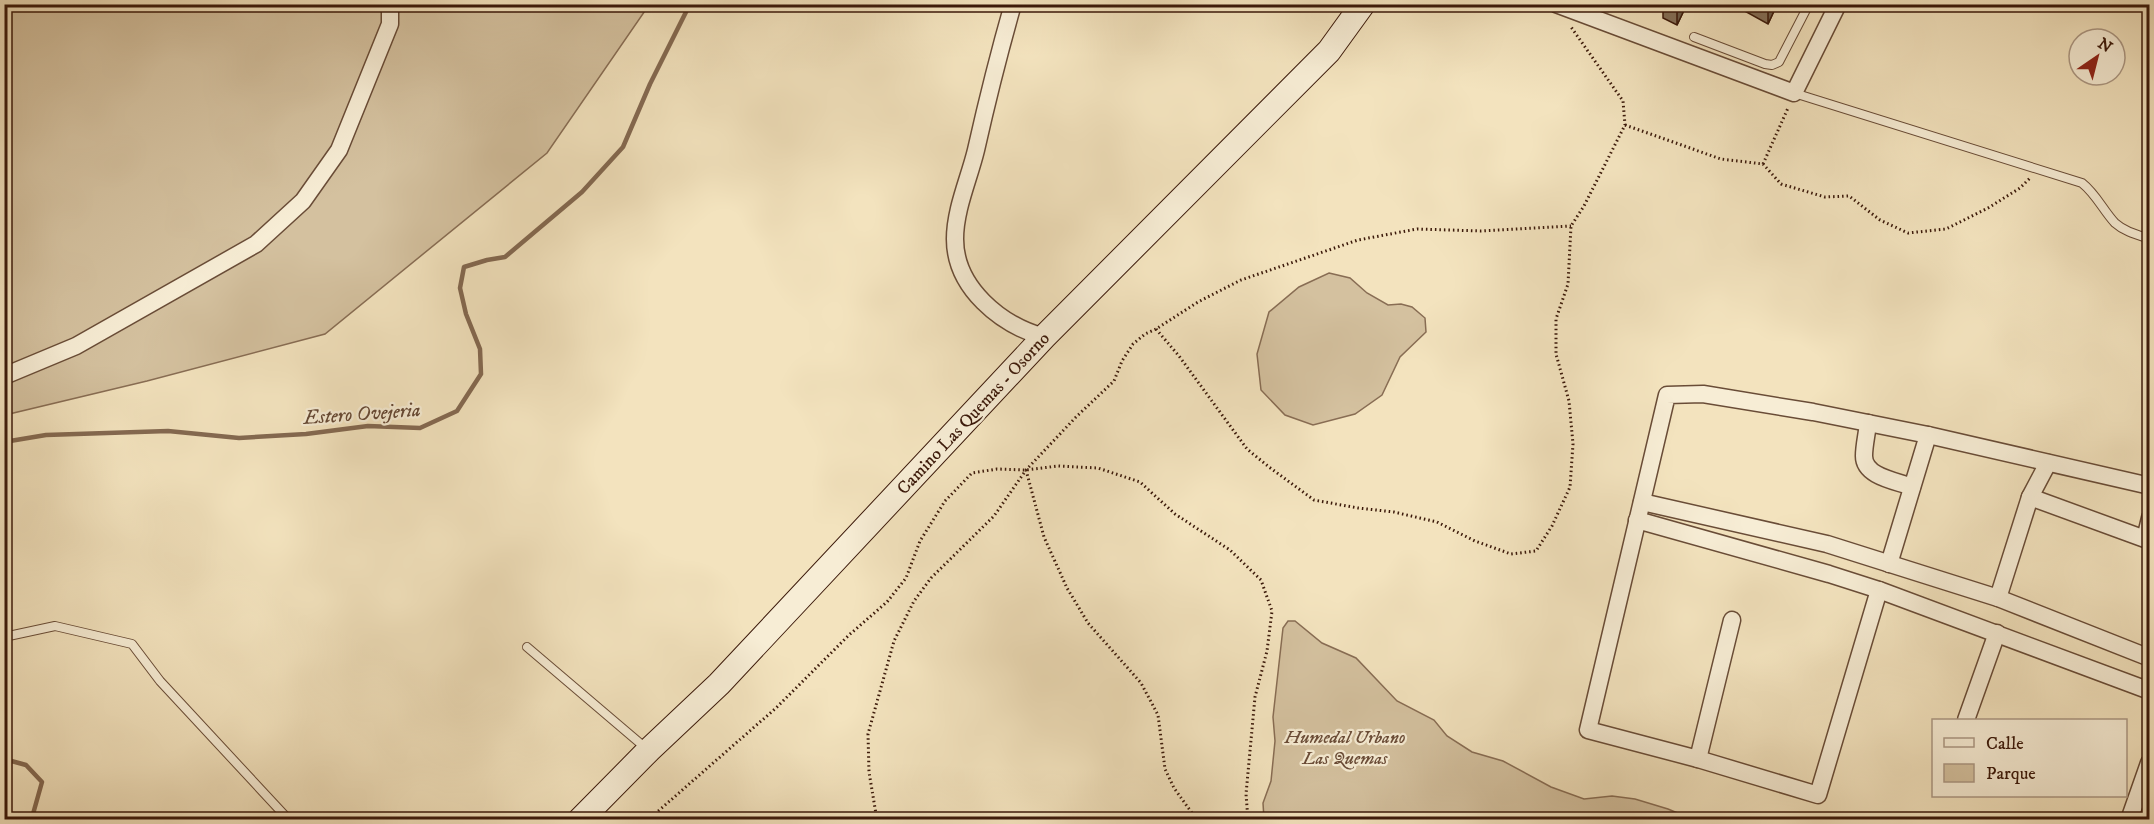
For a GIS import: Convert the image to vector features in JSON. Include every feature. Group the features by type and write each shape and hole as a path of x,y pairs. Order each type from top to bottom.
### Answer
{"main road":[{"name":"Camino Las Quemas - Osorno","path":"580,819 719,684 1044,337 1329,51 1363,4"}],"street":[{"path":"4,376 76,346 256,244 303,201 339,150 390,24 390,4"},
{"path":"1013,4 974,159 960,203 955,239 962,268 976,293 1006,322 1031,334 1044,337"},
{"path":"1556,4 1794,93 1838,4"},
{"path":"1879,590 1818,795 1698,759 1587,730 1667,395 1703,394 1813,412 1928,435 2150,486"},
{"path":"1868,423 1864,456 1867,467 1875,474 1912,487"},
{"path":"1889,564 1928,435"},
{"path":"1998,598 2030,497 2048,463"},
{"path":"2030,497 2145,539 2150,518"},
{"path":"1642,502 1827,544 1998,598 2150,658"},
{"path":"1637,520 1879,590 2150,691"},
{"path":"1698,759 1732,620"},
{"path":"1966,719 1997,633"},
{"path":"2129,819 2149,764"}],"lane":[{"path":"1694,37 1772,65 1779,62 1809,4"},
{"path":"1794,93 2082,183 2092,191 2116,224 2126,231 2150,239"},
{"path":"4,637 55,626 132,644 160,681 289,819"},
{"path":"527,647 649,750"}],"path":[{"path":"1156,329 1179,356 1247,449 1314,500 1394,512 1437,522 1474,542 1511,554 1536,551 1552,526 1570,487 1573,444 1569,400 1556,354 1556,319 1568,284 1570,226 1584,206 1625,125 1623,101 1569,24"},
{"path":"1763,164 1794,93"},
{"path":"1625,125 1721,159 1763,164 1781,184 1825,197 1849,196 1880,219 1908,233 1946,230 2020,188 2039,169"},
{"path":"877,819 868,772 868,734 894,641 914,601 931,578 994,516 1026,470 1114,381 1122,361 1133,344 1144,334 1241,280 1358,240 1417,229 1481,231 1570,226"},
{"path":"648,819 776,708 849,635 887,603 906,578 920,541 945,501 972,473 997,468 1026,470 1058,466 1098,468 1140,482 1175,514 1230,550 1261,580 1272,611 1267,651 1256,697 1246,794 1248,819"},
{"path":"1026,470 1044,537 1067,588 1088,623 1141,684 1158,715 1165,769 1174,788 1197,819"}],"green space":[{"path":"4,5 649,5 547,153 325,334 147,381 5,415"},
{"path":"1329,273 1350,278 1367,293 1388,305 1401,304 1412,307 1425,318 1426,332 1400,357 1382,395 1355,414 1313,425 1285,415 1261,390 1257,354 1269,312 1299,287"},
{"name":"Humedal Urbano Las Quemas","path":"1288,621 1295,621 1322,643 1356,658 1397,701 1434,720 1447,736 1472,752 1503,761 1551,787 1584,799 1612,796 1635,799 1692,819 1264,819 1263,803 1271,781 1275,741 1273,717 1283,628"}],"waterway":[{"name":"Estero Ovejeria","path":"4,442 46,435 168,431 239,438 306,434 368,426 420,428 457,411 481,374 480,349 466,314 460,288 464,267 505,257 582,192 623,147 650,84 690,4"},
{"name":"Estero Ovejeria","path":"4,759 26,765 42,782 33,814 28,820"}]}
